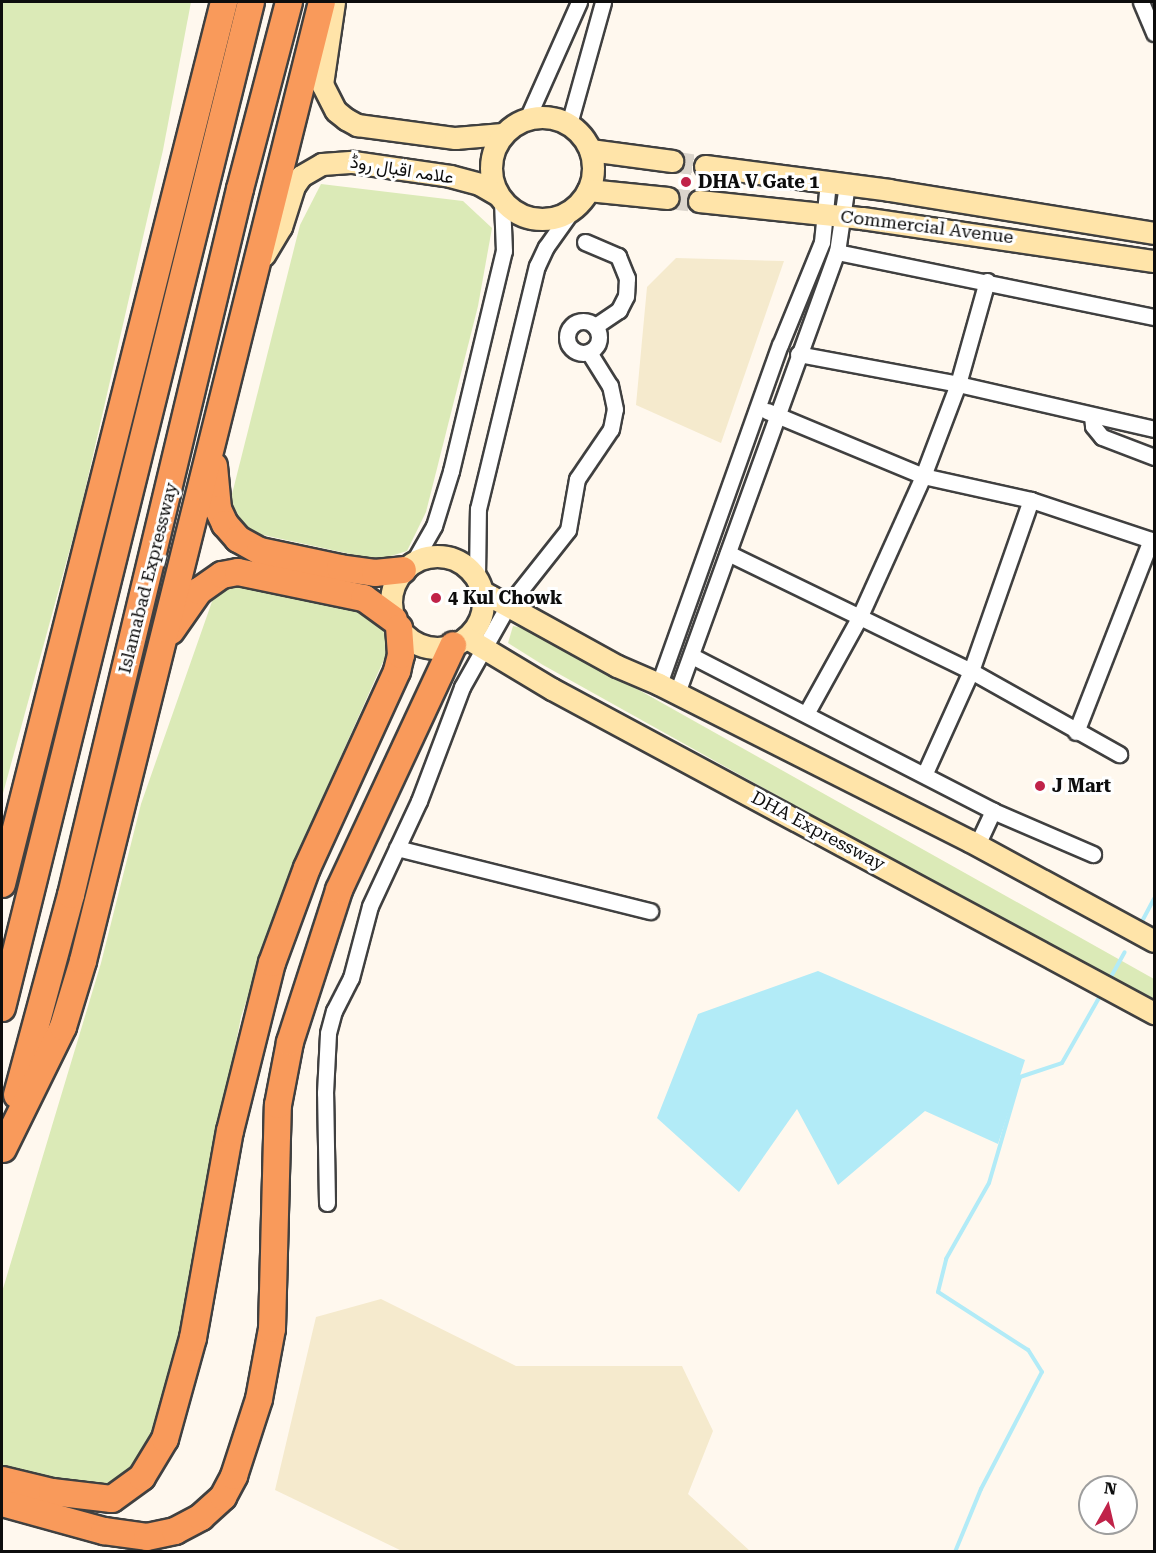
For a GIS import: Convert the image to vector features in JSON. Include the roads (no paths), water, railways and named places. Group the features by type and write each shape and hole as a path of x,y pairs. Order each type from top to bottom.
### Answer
{"highway":[{"path":"199,96 210,2"},
{"path":"2,884 224,2"},
{"path":"2,1008 251,2"},
{"name":"Islamabad Expressway","path":"2,1151 71,895 240,189 289,2"},
{"path":"2,1151 63,1027 322,2"},
{"path":"213,439 218,509 225,524 238,539 260,551 375,573 409,566"},
{"path":"2,1480 52,1492 112,1499 142,1477 165,1439 193,1338 230,1131 272,963 307,868 397,671 401,655 397,624 364,597 238,572 222,575 199,591 161,646"},
{"path":"2,1503 104,1531 147,1537 175,1531 201,1517 223,1497 234,1476 259,1398 272,1329 278,1105 290,1042 339,890 467,643"}],"main road":[{"name":"علامہ اقبال روڈ","path":"334,2 322,84 336,111 346,119 357,125 455,138 503,134 527,119"},
{"path":"527,119 544,117 569,124 590,150 593,169 588,190 573,209"},
{"path":"500,198 490,168 494,150 503,134"},
{"path":"590,150 672,161"},
{"name":"علامہ اقبال روڈ","path":"255,268 281,227 294,186 301,176 322,164 353,162 450,176 479,184 517,213 536,219 555,218 573,209"},
{"name":"Commercial Avenue","path":"705,166 1155,233"},
{"path":"588,190 668,198"},
{"name":"Commercial Avenue","path":"699,201 835,215 1155,261"},
{"path":"480,585 483,613 467,643 436,648 419,645 397,624 391,594 409,566 434,555 454,558 480,585 507,607 617,666 668,688 977,845 1142,934"},
{"name":"DHA Expressway","path":"467,643 1155,1013"}],"street":[{"path":"527,119 579,2"},
{"path":"569,124 603,2"},
{"path":"1141,2 1155,33"},
{"path":"668,688 692,656 776,414 837,252 835,215 837,186"},
{"path":"409,566 434,526 454,459 504,251 500,198"},
{"path":"480,585 478,509 537,266 546,247 573,209"},
{"path":"668,688 759,407 822,242 835,215"},
{"path":"585,242 618,256 627,278 626,296 618,310 595,326"},
{"path":"837,252 1155,317"},
{"path":"807,712 859,618 923,476 958,384 987,281"},
{"path":"327,1203 328,1034 351,978 370,906 397,848 467,643 507,607 568,530 577,478 611,429 615,409 610,386 589,352 574,349 567,335 571,326 581,321 595,326"},
{"path":"589,352 599,340 595,326"},
{"path":"798,354 958,384 1155,429"},
{"path":"759,407 923,476 1031,500 1153,540 1076,732"},
{"path":"1092,416 1093,426 1102,437 1155,457"},
{"path":"925,773 971,671 1031,500"},
{"path":"728,553 971,671 1076,732 1119,754"},
{"path":"692,656 807,712 993,811 1093,854"},
{"path":"977,845 993,811"},
{"path":"397,848 650,910"}],"water":[{"path":"818,971 1025,1060 998,1144 925,1111 838,1185 797,1109 739,1192 657,1118 698,1014"}],"waterway":[{"path":"1139,927 1154,899"},
{"path":"1112,975 1125,952"},
{"path":"955,1552 981,1489 1042,1372 1028,1350 938,1292 946,1259 989,1183 1020,1077 1062,1063 1100,996"}],"tunnel":[{"path":"672,161 705,166"},
{"path":"668,198 699,201"}],"place":[{"name":"DHA V Gate 1","path":"686,182"},
{"name":"4 Kul Chowk","path":"436,598"},
{"name":"J Mart","path":"1040,786"}]}
